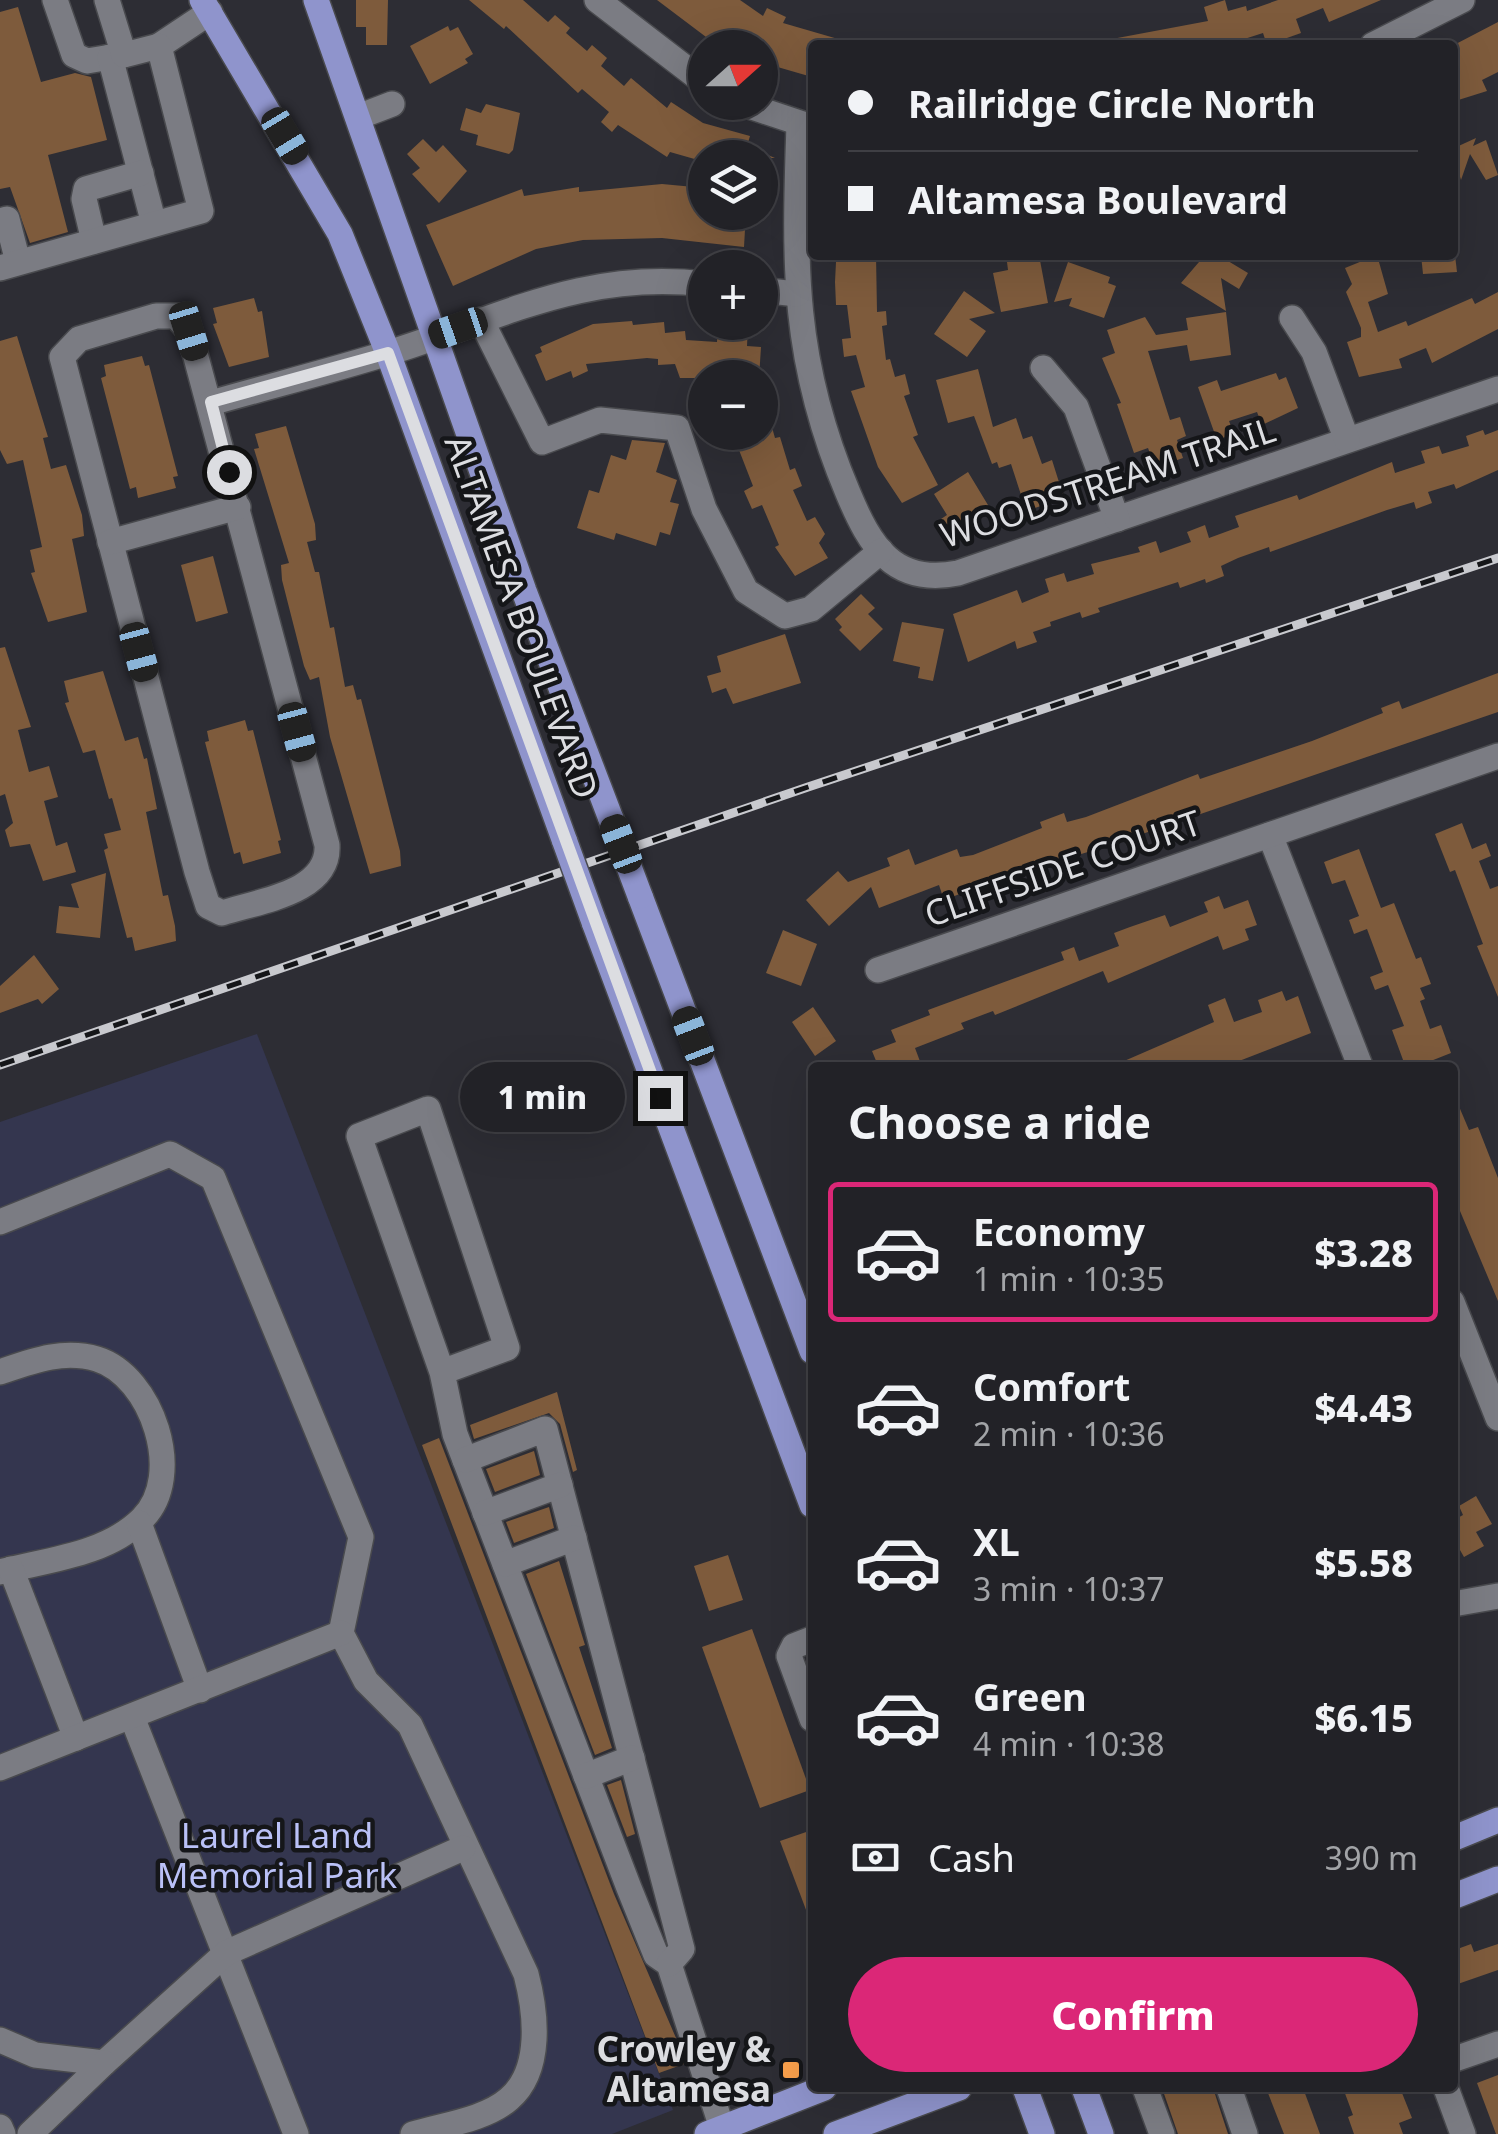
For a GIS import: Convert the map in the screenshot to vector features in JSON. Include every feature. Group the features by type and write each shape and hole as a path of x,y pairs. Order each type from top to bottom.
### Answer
{"main road":[{"name":"ALTAMESA BOULEVARD","path":"316,0 524,591 808,1340"},
{"name":"ALTAMESA BOULEVARD","path":"206,6 340,234 388,353 594,922 808,1494"},
{"path":"1458,1836 1498,1820"},
{"path":"1458,1894 1498,1879"},
{"path":"714,2131 814,2092"},
{"path":"836,2134 949,2092"},
{"path":"1026,2092 1042,2134"},
{"path":"1086,2092 1102,2134"}],"street":[{"path":"56,0 74,56 87,61 159,46 206,6"},
{"path":"107,0 140,172 154,224"},
{"path":"597,0 688,70"},
{"path":"1384,40 1462,0"},
{"path":"0,221 7,219 9,265 201,211 159,46"},
{"path":"358,117 392,104"},
{"path":"778,116 806,126"},
{"name":"WOODSTREAM TRAIL","path":"806,126 797,294 806,372 822,434 860,522 881,551 910,575 938,577 1498,389"},
{"path":"94,241 84,199 86,188 140,172"},
{"path":"211,402 388,353 559,292 628,280 688,283"},
{"path":"778,292 797,294"},
{"path":"176,316 184,321 211,402 328,860 320,874 284,893 222,913 208,906 62,357 79,340 146,319 176,316"},
{"path":"1292,318 1314,352 1347,440"},
{"path":"481,320 542,442 600,420 677,428 704,509 746,590 784,616 811,608 881,551"},
{"path":"1043,368 1076,408 1116,519"},
{"path":"110,542 238,507"},
{"name":"CLIFFSIDE COURT","path":"878,970 1497,758"},
{"path":"1270,835 1357,1062"},
{"path":"442,1372 507,1348 428,1109 359,1136 442,1372 465,1460 656,1955 669,1964 714,2131"},
{"path":"0,1222 170,1154 214,1178 361,1537 341,1633 366,1681 410,1726 526,1974 535,2008 535,2035 524,2076 509,2099 484,2112 413,2134"},
{"path":"1458,1317 1498,1418"},
{"path":"2,1366 54,1355 80,1355 121,1371 136,1388 160,1440 163,1467 158,1493 139,1523 70,1556 5,1570 76,1738"},
{"path":"465,1460 545,1430 682,1949 669,1964"},
{"path":"485,1512 560,1485"},
{"path":"139,1523 200,1690"},
{"path":"505,1564 574,1538"},
{"path":"1458,1603 1498,1596"},
{"path":"0,1768 341,1633"},
{"path":"808,1641 794,1646 789,1656 808,1708"},
{"path":"132,1716 296,2134"},
{"path":"586,1776 632,1758"},
{"path":"30,2134 226,1953 464,1848"},
{"path":"629,1888 663,1876"},
{"path":"0,2040 35,2055 104,2064"},
{"path":"1458,2058 1498,2044"},
{"path":"1146,2092 1162,2134"},
{"path":"1230,2092 1245,2134"},
{"path":"1447,2092 1463,2134"},
{"path":"0,2126 3,2134"}],"green space":[{"name":"Laurel Land Memorial Park","path":"257,1034 673,2110 612,2134 0,2134 0,1122"}],"building":[{"path":"356,0 388,0 387,45 366,45 366,27 356,27"},
{"path":"469,0 523,0 548,22 555,15 570,28 566,33 587,51 592,45 607,58 601,66 624,86 631,78 667,108 671,102 688,113 688,120 750,136 749,140 688,140 688,157 670,152 667,157 618,125 612,132 601,122 609,112 582,89 578,93 506,26 504,29"},
{"path":"657,0 740,0 763,16 767,8 786,17 783,23 842,40 808,40 808,76 778,67 778,30 697,30"},
{"path":"1225,0 1228,11 1246,6 1247,11 1278,0 1381,0 1329,22 1323,8 1296,19 1301,33 1281,40 1265,40 1263,33 1241,40 1112,40 1208,21 1204,7"},
{"path":"18,7 41,82 75,73 91,77 107,140 48,155 68,232 30,243 10,187 0,189 0,12"},
{"path":"1498,22 1498,72 1482,80 1487,91 1458,100 1458,43"},
{"path":"448,26 450,31 458,27 473,54 465,59 468,63 430,84 410,46"},
{"path":"486,104 520,113 509,154 476,145 478,135 460,130 466,108 481,113"},
{"path":"1476,138 1473,146 1486,140 1498,175 1486,180 1470,154 1461,180 1458,146"},
{"path":"423,139 436,152 443,145 467,171 439,203 412,174 420,168 407,154"},
{"path":"662,184 688,186 688,230 745,230 744,247 662,238 583,240 536,249 453,286 426,225 522,189 524,196 579,187 579,192"},
{"path":"876,260 877,312 886,311 887,325 882,326 886,360 890,359 895,377 905,374 910,394 904,396 918,435 913,437 938,485 902,503 878,467 851,391 865,387 856,355 844,357 842,339 851,338 847,305 836,305 835,282 836,262"},
{"path":"1040,260 1048,303 1001,312 993,273 1008,270 1007,262"},
{"path":"1201,260 1226,260 1248,273 1239,289 1221,278 1226,311 1181,283"},
{"path":"1365,260 1378,260 1388,294 1368,302 1378,332 1406,321 1408,326 1472,298 1475,304 1498,292 1498,329 1432,363 1426,348 1399,359 1402,368 1359,377 1347,342 1361,337 1361,328 1346,292 1352,284 1345,268"},
{"path":"1422,260 1456,260 1457,272 1423,274"},
{"path":"1068,262 1110,277 1108,283 1116,286 1104,318 1069,306 1072,298 1054,302"},
{"path":"964,291 995,313 969,319 986,331 967,357 934,334"},
{"path":"254,298 258,312 262,311 269,357 229,367 213,324 217,323 213,308"},
{"path":"1226,312 1231,355 1190,361 1187,345 1148,351 1170,420 1180,417 1186,436 1177,440 1183,458 1155,468 1148,448 1134,453 1117,404 1121,403 1102,358 1115,353 1107,330 1145,317 1156,335 1188,330 1186,318"},
{"path":"664,322 665,333 685,331 686,340 747,340 747,346 761,347 760,360 688,360 688,378 680,378 675,364 658,365 658,359 647,358 586,364 588,371 573,378 571,371 546,381 535,355 542,352 540,347 593,324"},
{"path":"17,336 48,437 43,438 51,469 66,465 82,515 84,536 72,539 87,612 48,622 31,573 35,572 30,550 42,547 23,460 7,464 0,450 0,341"},
{"path":"142,356 145,366 149,365 178,476 173,477 176,488 138,498 136,487 130,489 101,378 106,376 104,365"},
{"path":"978,369 993,427 1016,418 1023,439 1032,436 1042,464 1052,460 1064,498 1032,509 1030,502 1024,504 1011,464 999,468 997,462 992,464 974,416 948,423 936,380"},
{"path":"1276,373 1279,380 1286,377 1298,408 1262,425 1257,412 1229,421 1234,434 1217,440 1198,387 1217,380 1221,391"},
{"path":"286,426 315,524 316,540 307,542 315,572 319,572 330,628 334,627 345,687 353,685 357,700 361,699 400,851 401,866 370,874 330,737 319,677 310,680 304,666 282,580 281,565 289,563 254,449 259,448 255,434"},
{"path":"1483,430 1485,435 1498,430 1498,470 1456,489 1454,484 1428,492 1432,503 1416,509 1414,502 1270,552 1269,547 1221,566 1224,576 1206,583 1205,579 1180,588 1178,582 1098,608 1100,612 1082,618 1080,612 1050,622 1051,626 1033,632 1037,642 1017,649 1015,641 968,662 953,614 1017,590 1022,603 1049,592 1045,579 1064,573 1067,582 1094,574 1091,564 1140,552 1138,547 1156,541 1160,553 1191,542 1187,532 1205,525 1209,538 1239,527 1235,516 1297,495 1299,500 1392,462 1395,473 1425,463 1421,451 1439,446 1442,454 1469,446 1466,436"},
{"path":"780,437 790,470 795,468 802,486 793,490 807,521 815,517 825,534 819,543 828,558 795,576 775,547 779,545 762,505 752,509 744,491 753,486 739,450 778,450"},
{"path":"632,440 665,443 656,472 677,480 670,502 679,504 670,535 660,532 656,546 616,533 614,540 577,528 589,490 599,493 611,455 626,460"},
{"path":"968,472 991,510 952,535 941,519 947,515 934,494"},
{"path":"213,556 228,613 196,622 181,565"},
{"path":"861,594 875,608 868,614 883,629 860,651 839,630 842,627 835,619"},
{"path":"902,622 944,629 933,681 918,678 920,667 893,661"},
{"path":"785,634 801,683 733,704 726,688 712,693 707,676 721,672 717,656"},
{"path":"5,647 31,727 18,730 29,772 49,766 58,797 44,801 56,846 67,842 76,872 43,881 30,844 10,847 5,830 13,823 5,794 0,796 0,648"},
{"path":"103,671 125,741 138,737 144,759 147,758 157,809 146,812 163,896 168,895 175,926 176,941 135,951 132,937 127,938 104,850 108,848 104,834 121,830 112,798 109,799 95,750 83,753 65,703 69,702 64,681"},
{"path":"1498,673 1498,712 1113,844 1056,862 1054,858 944,900 939,885 879,908 871,887 829,926 806,900 838,871 848,882 890,866 887,858 909,849 915,865 957,849 960,857 973,855 1042,828 1040,822 1064,813 1067,822 1086,817 1198,774 1200,779 1312,741 1383,713 1381,708 1399,701 1402,709"},
{"path":"245,720 248,731 253,730 281,853 243,864 240,852 234,854 205,742 209,741 207,731"},
{"path":"1462,823 1472,849 1486,843 1491,856 1479,861 1490,889 1498,886 1498,997 1477,946 1483,944 1455,870 1450,872 1435,834"},
{"path":"1359,849 1381,908 1394,903 1416,959 1421,957 1431,984 1420,988 1425,999 1420,1001 1430,1029 1441,1025 1451,1053 1428,1062 1404,1062 1392,1030 1404,1026 1388,985 1375,990 1370,977 1383,972 1367,929 1354,934 1349,920 1359,916 1345,880 1332,884 1324,862"},
{"path":"106,873 100,938 56,933 59,906 79,908 71,884"},
{"path":"1219,896 1224,909 1248,900 1257,925 1245,929 1249,940 1223,950 1218,936 1108,983 1103,971 995,1015 993,1011 961,1023 964,1029 915,1048 920,1062 877,1062 872,1051 896,1042 891,1030 930,1015 928,1010 1064,960 1061,952 1074,947 1079,961 1119,946 1114,933 1130,927 1165,915 1170,927 1208,912 1204,902"},
{"path":"783,930 817,944 801,986 766,973"},
{"path":"34,955 59,989 42,1004 38,999 0,1013 0,986"},
{"path":"1282,991 1286,1001 1298,996 1311,1033 1236,1062 1122,1062 1214,1022 1208,1005 1225,998 1234,1022 1262,1012 1258,1000"},
{"path":"813,1007 836,1041 815,1056 792,1022"},
{"path":"1458,1104 1469,1130 1478,1127 1498,1178 1498,1301 1458,1206"},
{"path":"557,1392 577,1470 573,1472 560,1424 549,1413 474,1439 470,1425"},
{"path":"439,1438 614,1894 684,2064 659,2073 422,1445"},
{"path":"534,1451 540,1475 495,1492 486,1469"},
{"path":"1476,1496 1492,1524 1476,1532 1484,1546 1464,1557 1458,1546 1458,1518 1463,1515 1459,1506"},
{"path":"549,1507 554,1528 514,1543 506,1522"},
{"path":"728,1555 743,1600 709,1611 694,1566"},
{"path":"559,1561 585,1645 579,1647 612,1748 595,1755 526,1574"},
{"path":"752,1629 808,1791 760,1808 702,1647"},
{"path":"621,1780 635,1834 627,1837 607,1785"},
{"path":"808,1831 808,1915 780,1841"},
{"path":"1471,1944 1474,1952 1498,1944 1498,1970 1458,1984 1458,1949"},
{"path":"1498,2075 1498,2134 1496,2134 1477,2083"},
{"path":"1163,2092 1214,2092 1228,2134 1178,2134"},
{"path":"1268,2092 1304,2092 1320,2134 1284,2134"},
{"path":"1344,2092 1402,2092 1412,2118 1399,2123 1403,2134 1354,2134 1348,2117 1353,2115"}],"railway":[{"path":"0,1065 808,787 1498,558"}],"place":[{"name":"Crowley & Altamesa","path":"791,2070"}],"route":[{"path":"229,472 211,402 388,353 660,1098"}]}
